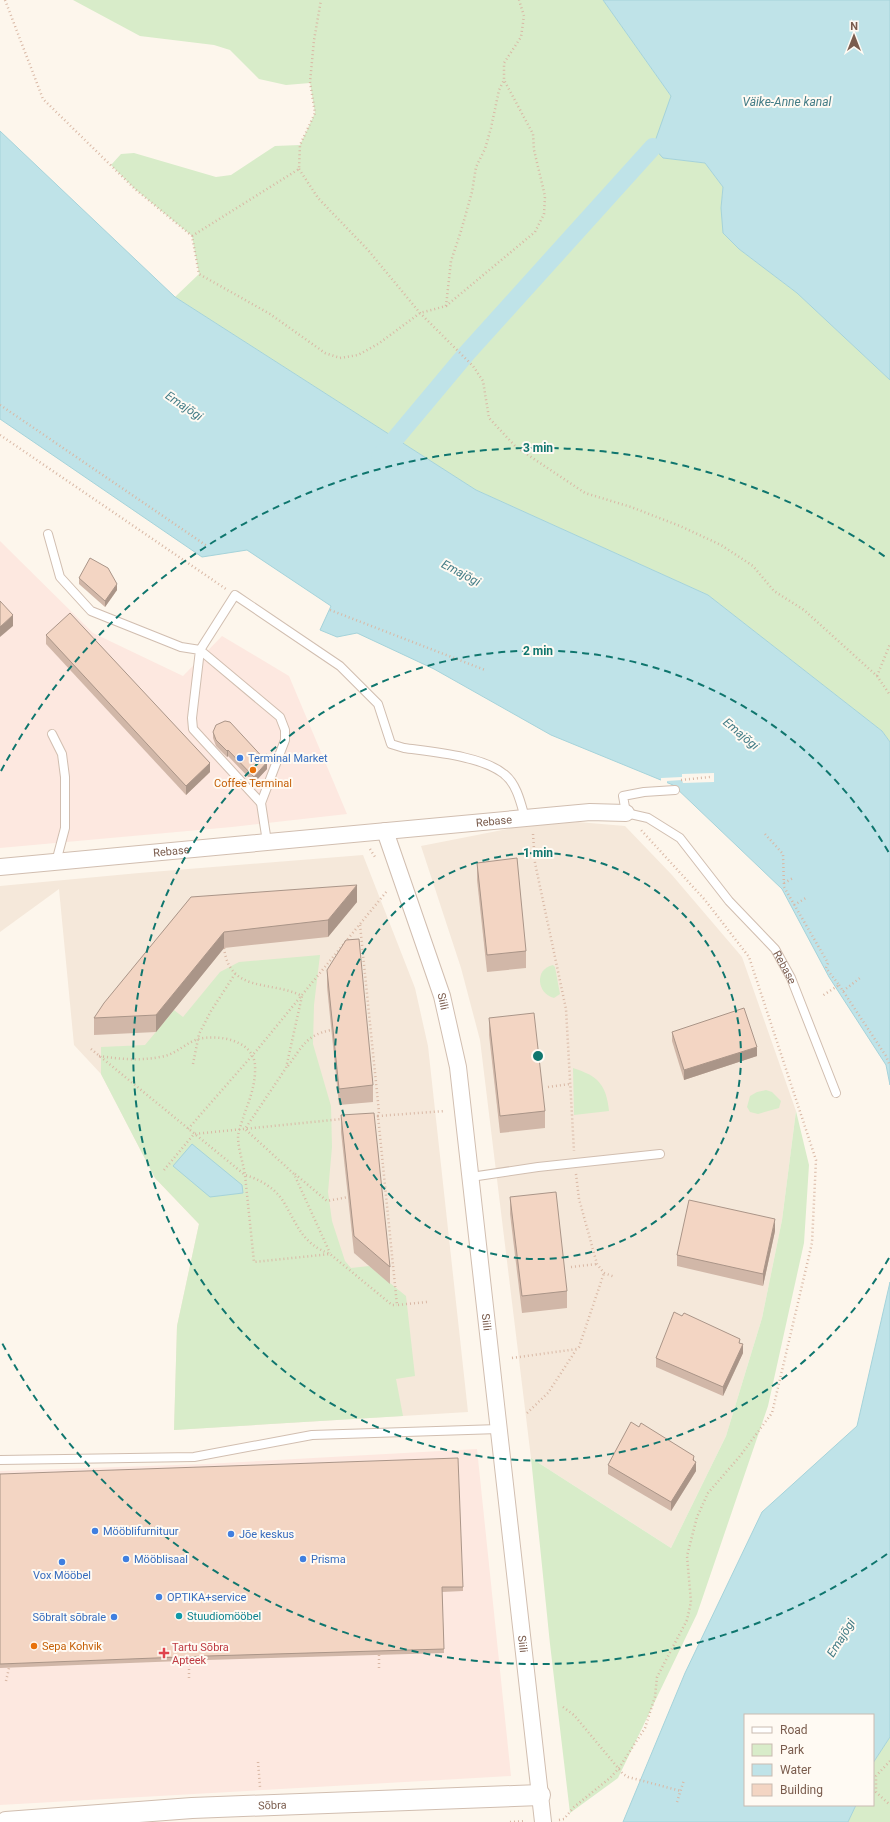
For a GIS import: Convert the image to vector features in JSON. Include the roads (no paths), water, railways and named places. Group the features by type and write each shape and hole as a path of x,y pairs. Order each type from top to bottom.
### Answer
{"street":[{"name":"Rebase","path":"0,868 590,812 626,813"},
{"name":"Siili","path":"385,831 442,996 458,1067 500,1429 540,1795 536,1821"},
{"name":"Sõbra","path":"6,1822 192,1808 540,1795"}],"lane":[{"path":"48,534 60,576 91,611 181,647 200,650 280,717 285,730 285,740 261,803 267,842"},
{"path":"261,803 193,728 192,718 200,650 236,595 340,666 378,704 391,744 404,748 486,763 506,775 519,796 528,818"},
{"path":"52,734 62,754 65,777 65,828 56,862"},
{"path":"626,813 623,796 644,792 675,790"},
{"name":"Rebase","path":"626,813 648,818 680,838 729,901 775,949 791,978 836,1093"},
{"path":"471,1177 538,1167 660,1154"},
{"path":"0,1460 194,1456 312,1435 500,1429"}],"water":[{"name":"Väike-Anne kanal","path":"603,0 890,0 890,380 797,293 739,249 723,233 721,208 723,187 705,163 663,158 653,147 671,96"},
{"name":"Emajõgi","path":"0,131 175,297 476,490 708,595 882,731 890,742 890,1085 886,1065 829,977 782,889 673,785 551,735 434,669 357,633 337,637 320,630 331,606 247,550 202,557 0,419"},
{"path":"192,1144 242,1185 243,1193 210,1197 173,1166"},
{"name":"Emajõgi","path":"890,1282 890,1737 874,1761 874,1714 744,1714 744,1806 856,1806 848,1822 623,1822 685,1673 762,1512 857,1426"}],"waterway":[{"path":"380,457 467,353 653,147"}],"place":[{"name":"Terminal Market","path":"240,758"},
{"name":"Coffee Terminal","path":"253,770"},
{"name":"Mööblifurnituur","path":"95,1531"},
{"name":"Jõe keskus","path":"231,1534"},
{"name":"Mööblisaal","path":"126,1559"},
{"name":"Prisma","path":"303,1559"},
{"name":"Vox Mööbel","path":"62,1562"},
{"name":"OPTIKA+service","path":"159,1597"},
{"name":"Stuudiomööbel","path":"179,1616"},
{"name":"Sõbralt sõbrale","path":"114,1617"},
{"name":"Sepa Kohvik","path":"34,1646"},
{"name":"Tartu Sõbra Apteek","path":"164,1653"}]}
